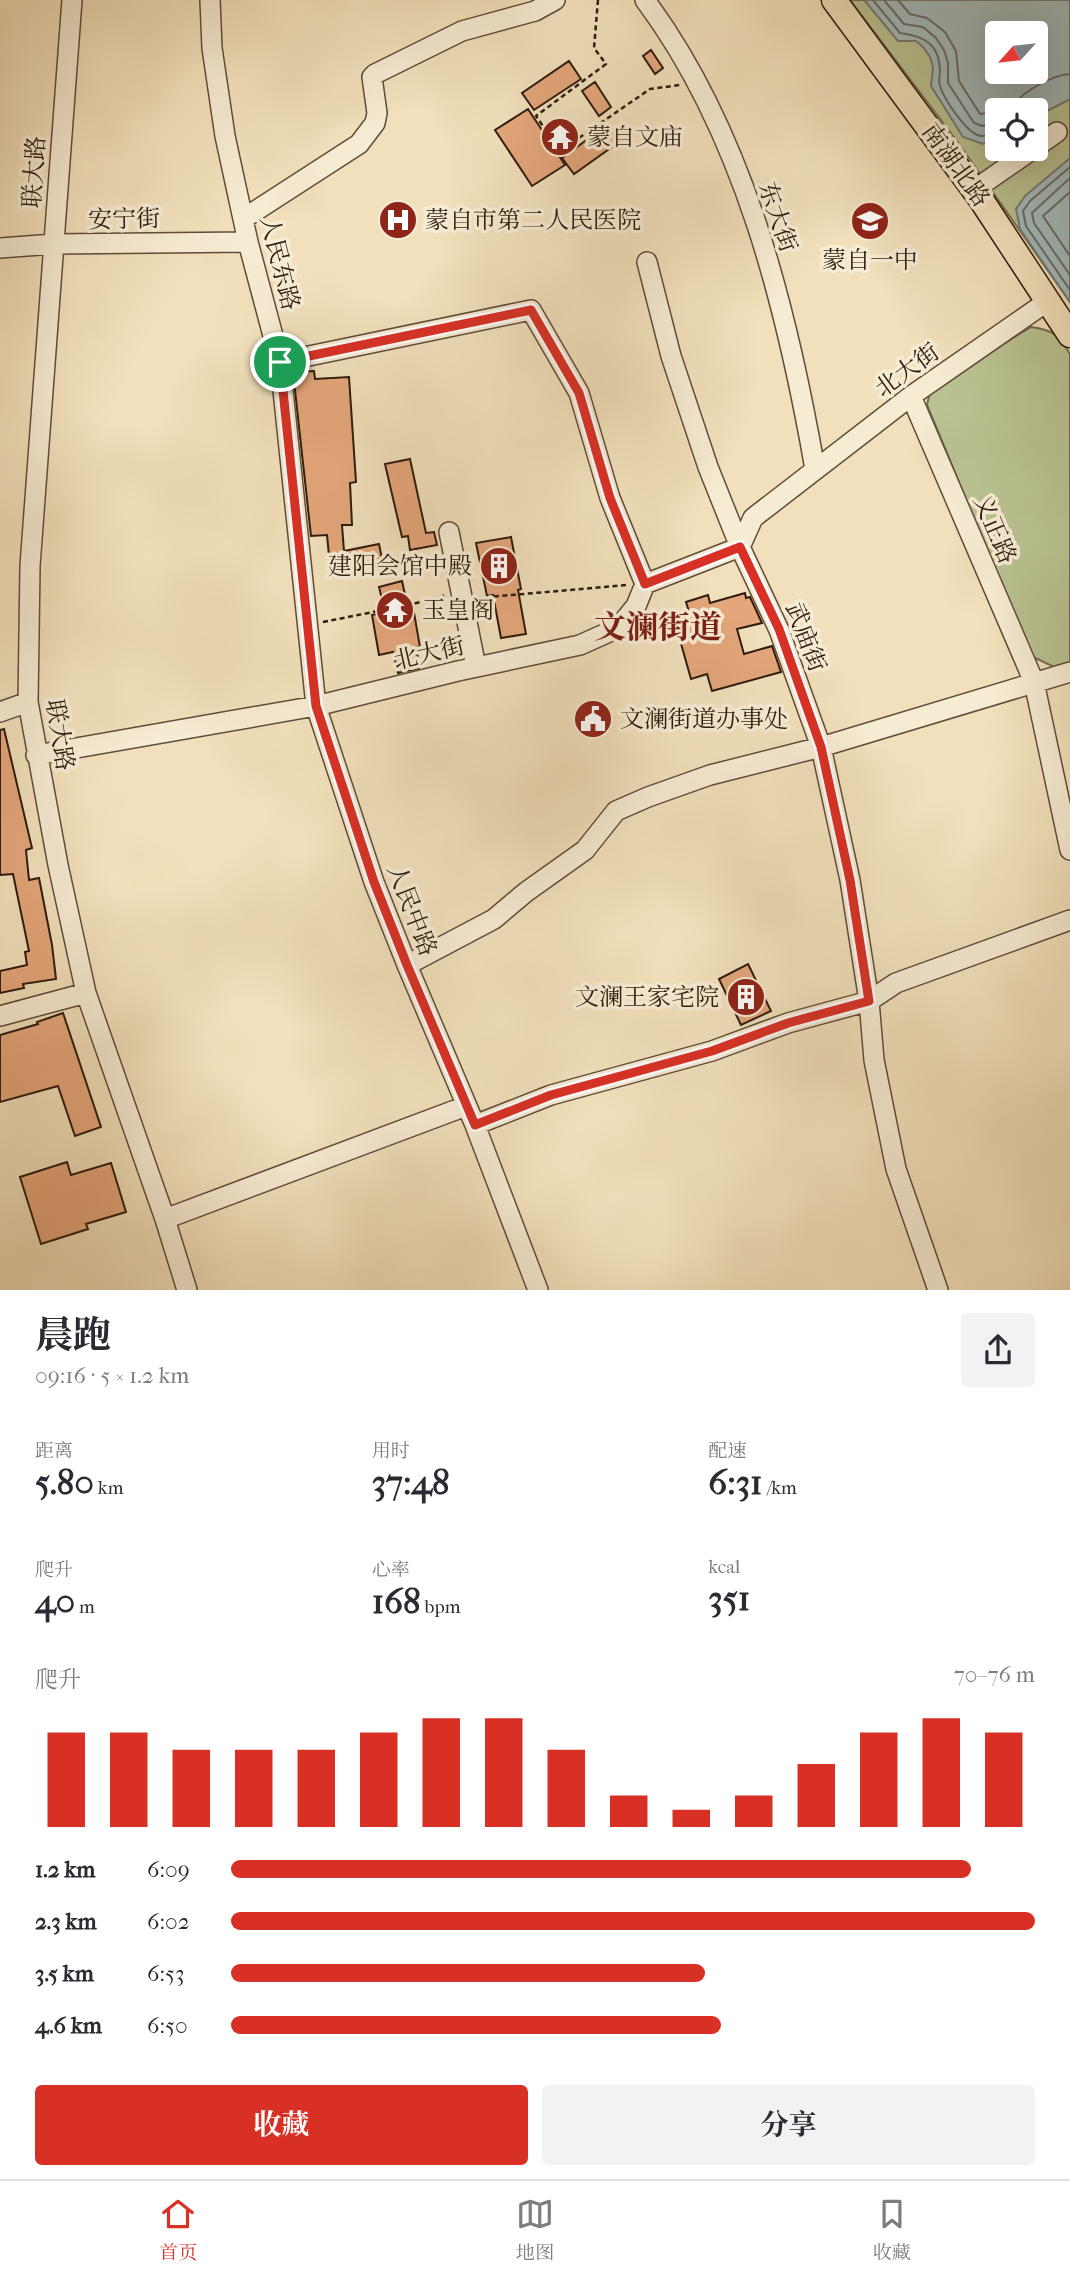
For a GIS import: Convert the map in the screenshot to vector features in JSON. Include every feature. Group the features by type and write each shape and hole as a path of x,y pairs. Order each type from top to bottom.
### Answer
{"main road":[{"name":"南湖北路","path":"834,0 974,190 1070,335"}],"street":[{"name":"联大路","path":"72,0 30,566 28,702 36,755 86,993 187,1290"},
{"name":"人民东路","path":"210,0 212,48 225,136 248,242 280,362 316,706"},
{"path":"243,219 359,144 375,123 377,113 372,77 375,74 462,31 535,10 555,0"},
{"name":"东大街","path":"645,0 670,33 700,89 732,161 784,316 816,469"},
{"path":"1048,139 1057,132"},
{"path":"974,190 1016,161"},
{"name":"安宁街","path":"0,248 54,244 248,242"},
{"name":"武庙街","path":"647,262 675,368 708,467 740,547 779,629 821,747 850,880 869,1001 874,1060 896,1169 938,1290"},
{"name":"北大街","path":"740,547 753,518 911,396 1048,301"},
{"path":"280,362 531,310 579,393 610,498 645,584 740,547"},
{"name":"义正路","path":"911,396 1034,682 1070,850"},
{"path":"449,532 476,667"},
{"name":"北大街","path":"36,755 316,706 580,645 609,632 623,622 636,606 645,584"},
{"path":"407,965 494,919 526,892 585,850 616,811 710,775 821,747 1070,672"},
{"path":"0,712 28,702"},
{"name":"人民中路","path":"316,706 374,882 475,1125 538,1290"},
{"path":"475,1125 551,1095 712,1051 788,1023 869,1001 897,983 1070,920"},
{"path":"0,1016 86,993"},
{"path":"165,1219 466,1106"}],"path":[{"path":"598,0 594,48 606,64 536,116 560,151 650,89 683,85 700,89"}],"green space":[{"path":"850,0 1070,0 1070,302 959,144"},
{"path":"1031,327 1055,334 1070,354 1070,663 1054,667 1031,656 927,405 931,388"}],"water":[{"path":"864,0 1070,0 1070,99 1048,111 1048,98 985,98 985,143 963,137 931,86 933,67 930,57 916,41 898,41"},
{"path":"1070,158 1070,302 1020,229 1016,209 1025,196"}],"building":[{"path":"651,50 663,68 655,74 643,56"},
{"path":"569,61 581,79 534,110 522,93"},
{"path":"595,82 611,107 599,116 582,91"},
{"path":"528,109 565,165 532,186 495,130"},
{"path":"607,125 619,142 574,174 562,158"},
{"path":"314,371 315,379 349,377 356,482 350,483 352,525 342,525 344,551 379,544 382,559 330,566 327,535 311,536 293,372"},
{"path":"410,459 426,533 434,532 437,545 410,550 408,536 402,537 385,464"},
{"name":"建阳会馆中殿","path":"511,537 526,634 501,638 493,595 487,596 476,543"},
{"path":"402,581 408,608 413,607 420,647 416,648 420,668 398,673 393,652 379,655 372,615 385,612 379,587"},
{"path":"745,593 746,598 750,597 762,623 737,629 744,654 772,646 781,672 712,691 707,674 691,679 674,619 690,615 686,602 708,595 710,603"},
{"path":"4,729 32,848 26,850 29,880 39,878 56,979 23,984 24,988 0,993 0,971 27,965 25,952 29,951 13,874 0,875 0,730"},
{"name":"文澜王家宅院","path":"748,964 771,1011 741,1025 719,979"},
{"path":"63,1013 101,1127 75,1136 58,1086 0,1102 0,1035 38,1024 37,1022"},
{"path":"67,1162 71,1175 111,1163 126,1212 86,1224 88,1229 41,1244 20,1177"}],"place":[{"name":"蒙自文庙","path":"560,137"},
{"name":"蒙自市第二人民医院","path":"398,220"},
{"name":"蒙自一中","path":"870,221"},
{"name":"建阳会馆中殿","path":"499,566"},
{"name":"玉皇阁","path":"395,610"},
{"name":"文澜街道办事处","path":"593,719"},
{"name":"文澜王家宅院","path":"746,997"}],"district":[{"name":"文澜街道","path":"658,627"}],"route":[{"path":"531,310 579,393 610,498 645,584 740,547 779,629 821,747 850,880 869,1001 788,1023 712,1051 551,1095 475,1125 374,882 316,706 280,362 531,310"}]}
